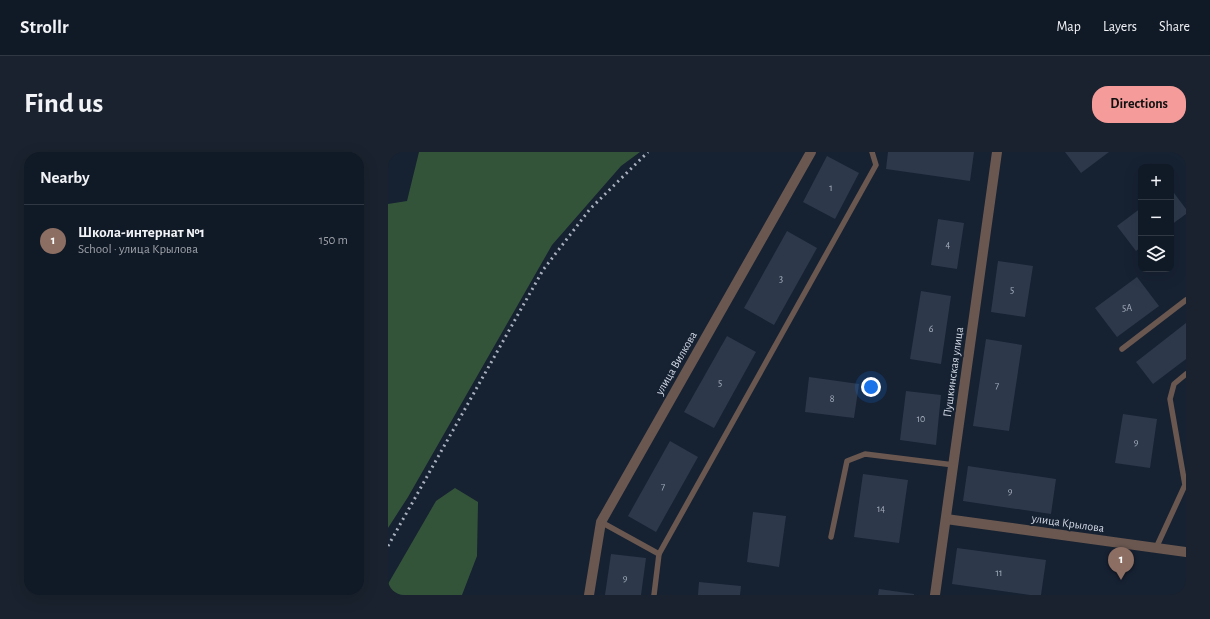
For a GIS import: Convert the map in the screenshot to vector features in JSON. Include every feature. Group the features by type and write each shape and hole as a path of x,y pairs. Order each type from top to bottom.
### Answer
{"street":[{"name":"улица Вилкова","path":"589,595 601,522 811,152"},
{"name":"Пушкинская улица","path":"936,595 997,152"},
{"name":"улица Крылова","path":"946,519 1186,552"}],"lane":[{"path":"654,595 659,554 876,165 872,152"},
{"path":"1122,350 1186,300"},
{"path":"1156,548 1185,485 1170,399 1174,384 1186,374"},
{"path":"831,537 846,461 865,454 954,465"},
{"path":"601,522 659,554"}],"green space":[{"path":"419,152 640,152 621,166 552,245 408,497 388,528 388,204 407,201"},
{"path":"455,488 478,502 477,556 462,595 388,595 388,584 436,501"}],"building":[{"path":"888,152 974,152 970,181 886,169"},
{"path":"1065,152 1109,152 1081,173"},
{"path":"827,156 859,173 835,219 803,202"},
{"path":"1174,193 1186,209 1186,214 1174,223"},
{"path":"1138,210 1138,249 1136,251 1117,226"},
{"path":"938,219 964,223 957,269 931,265"},
{"path":"787,231 817,248 774,325 744,308"},
{"path":"998,261 1033,266 1025,317 991,312"},
{"path":"1137,277 1159,306 1117,337 1095,308"},
{"path":"921,291 951,296 941,364 910,359"},
{"path":"1186,323 1186,359 1153,384 1136,362"},
{"path":"727,336 756,352 714,428 684,412"},
{"path":"986,339 1022,345 1009,431 973,426"},
{"path":"809,377 859,384 854,418 805,412"},
{"path":"906,391 941,395 936,445 900,440"},
{"path":"1123,414 1157,419 1150,468 1115,463"},
{"path":"670,441 698,457 656,532 628,516"},
{"path":"968,466 1056,479 1051,514 963,501"},
{"path":"863,474 908,480 899,543 854,537"},
{"path":"753,512 786,516 779,567 747,562"},
{"path":"957,548 1046,560 1041,595 1030,595 952,584"},
{"path":"611,554 646,558 641,595 605,595"},
{"path":"699,582 741,586 740,595 698,595"},
{"path":"879,589 914,594 914,595 878,595"}],"railway":[{"path":"388,546 543,270 590,209 648,152"}],"place":[{"name":"Школа-интернат №1","path":"1121,580"}]}
